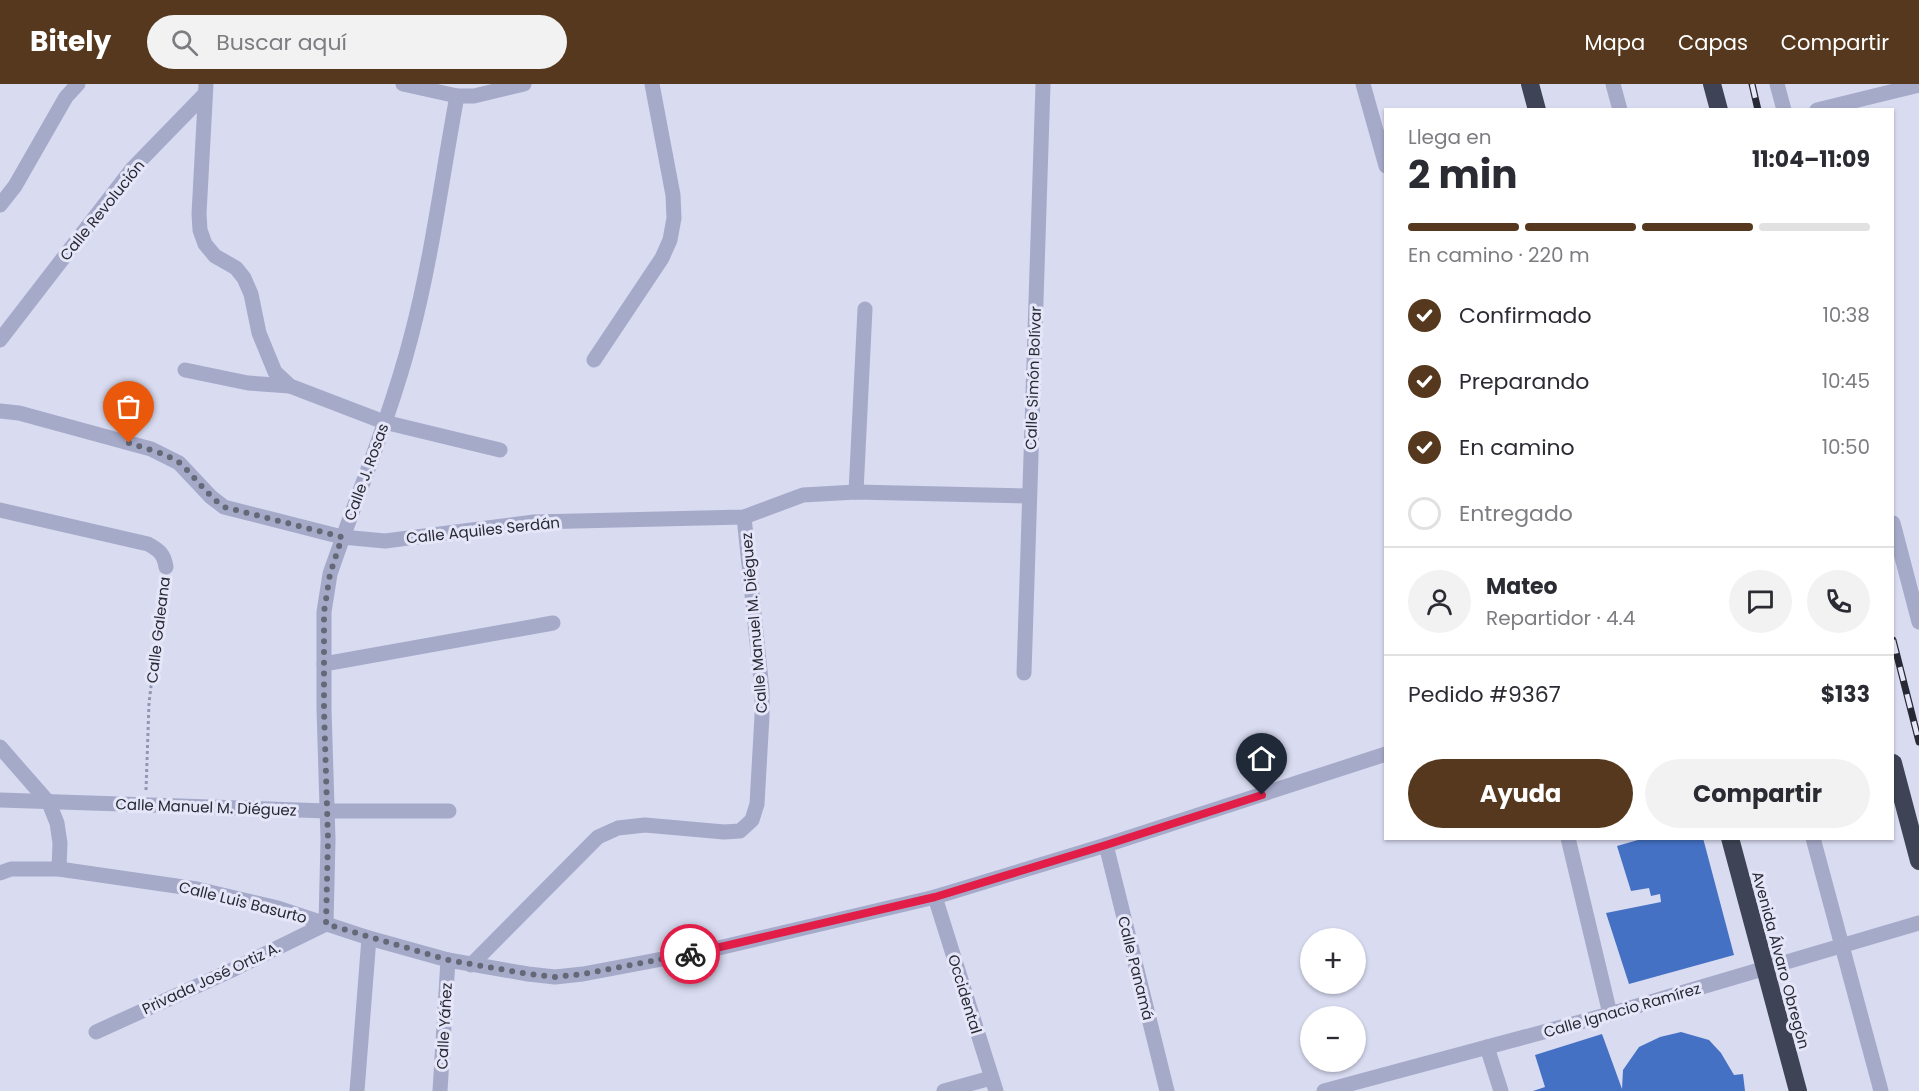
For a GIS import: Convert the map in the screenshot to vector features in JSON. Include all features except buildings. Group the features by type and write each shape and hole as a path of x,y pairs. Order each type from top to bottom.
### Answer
{"highway":[{"path":"1530,84 1536,108"},
{"path":"1712,84 1718,108"},
{"path":"1894,767 1919,861"},
{"name":"Avenida Álvaro Obregón","path":"1731,840 1798,1091"}],"street":[{"path":"0,205 15,186 66,97 78,84"},
{"path":"403,84 457,96 474,96 524,84"},
{"path":"594,360 662,258 670,240 674,218 673,195 652,84"},
{"name":"Calle Simón Bolívar","path":"1024,673 1043,84"},
{"path":"1363,84 1384,159"},
{"path":"1613,84 1619,108"},
{"path":"1777,84 1783,108"},
{"path":"1825,108 1919,85"},
{"path":"206,89 200,230 205,244 215,256 236,268 244,278 251,294 259,333 275,372 290,386"},
{"name":"Calle Revolución","path":"0,340 132,169 206,89"},
{"name":"Calle J. Rosas","path":"326,924 327,811 324,664 326,593 342,537 403,366 424,283 457,96"},
{"path":"856,492 865,309"},
{"path":"185,370 248,383 290,386 384,422 500,450"},
{"name":"Calle Aquiles Serdán","path":"0,411 19,413 151,449 179,463 211,497 224,507 342,537 385,541 534,522 744,517 803,495 856,492 1029,496"},
{"name":"Calle Galeana","path":"0,510 148,544 158,549 164,556 166,567"},
{"name":"Calle Manuel M. Diéguez","path":"471,965 598,837 618,828 645,825 724,832 740,831 752,820 757,804 762,690 744,517"},
{"path":"1894,527 1919,622"},
{"path":"324,664 553,623"},
{"path":"0,747 49,803 57,823 60,843 59,869"},
{"name":"Calle Luis Basurto","path":"0,873 12,869 59,869 197,889 278,908 369,938 448,960 555,977 583,974 710,950 935,897 1106,845 1384,755"},
{"name":"Calle Manuel M. Diéguez","path":"0,800 327,811 449,811"},
{"path":"1568,840 1610,1014"},
{"path":"1814,840 1881,1091"},
{"name":"Calle Panamá","path":"1106,845 1167,1091"},
{"name":"Occidental","path":"935,897 993,1085"},
{"name":"Calle Ignacio Ramírez","path":"1324,1091 1610,1014 1919,923"},
{"name":"Privada José Ortiz A.","path":"96,1032 326,924"},
{"path":"357,1091 369,938"},
{"name":"Calle Yáñez","path":"440,1091 448,960"},
{"path":"1487,1047 1501,1091"},
{"path":"944,1091 993,1085"}],"path":[{"name":"Calle Galeana","path":"146,804 149,703 166,567"}],"railway":[{"path":"1752,84 1758,108"},
{"path":"1894,644 1919,742"}],"way so far":[{"path":"129,443 151,449 179,463 211,497 224,507 342,537 330,574 324,612 328,839 326,924 448,960 555,977 690,954"}],"route":[{"path":"690,954 935,897 1262,795"}]}
